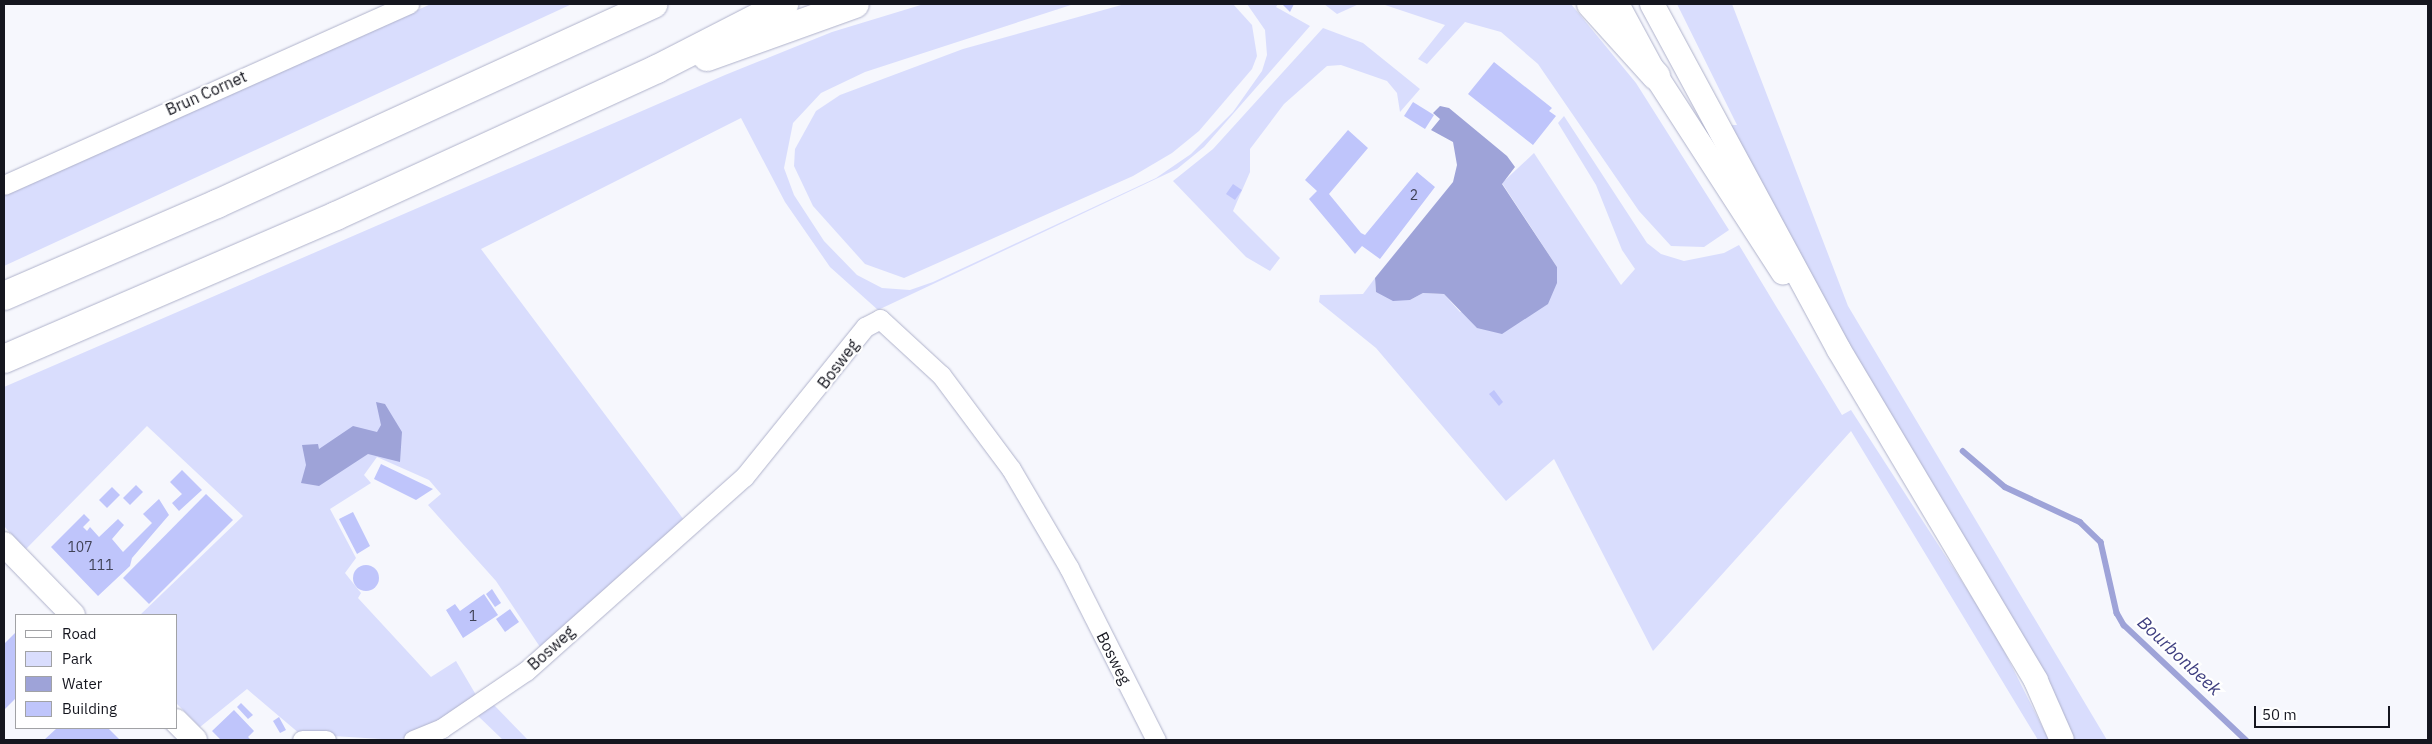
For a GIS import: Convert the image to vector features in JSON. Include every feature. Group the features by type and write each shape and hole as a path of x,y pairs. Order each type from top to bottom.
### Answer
{"highway":[{"path":"4,296 217,204 653,4"},
{"path":"4,359 291,236 657,69 784,4"},
{"path":"657,69 729,52 855,4"},
{"path":"1591,4 1656,76"}],"main road":[{"path":"1617,4 1656,76 1753,228 1839,350"},
{"path":"1652,4 1839,350 2036,681 2062,740"},
{"path":"4,544 72,614"},
{"path":"178,723 195,740"}],"street":[{"name":"Brun Cornet","path":"4,185 409,4"},
{"name":"Bosweg","path":"413,740 442,728 526,671 744,477 865,327 880,319 941,375 1022,485 1156,740"},
{"path":"302,740 326,740"}],"green space":[{"path":"431,4 572,4 4,266 4,194"},
{"path":"924,4 1074,4 865,72 821,93 793,123 784,168 794,195 824,241 857,275 882,288 910,290 933,282 1156,178 1191,154 1233,112 1262,71 1267,55 1265,30 1247,4 1278,4 1276,7 1310,26 1204,147 1177,169 878,310 830,267 785,202 741,118 481,249 684,520 540,647 496,581 428,505 441,494 429,480 377,457 364,475 371,483 330,509 356,558 345,573 361,593 358,598 431,677 456,661 479,700 422,732 398,740 300,734 247,689 200,727 178,705 178,614 141,614 243,516 147,426 25,550 4,526 4,387 725,75 832,32"},
{"path":"1125,4 1233,4 1252,25 1257,56 1252,69 1199,131 1172,153 1133,176 904,278 865,264 813,206 794,166 795,149 816,111 840,95 963,49"},
{"path":"1324,4 1359,4 1337,14"},
{"path":"1382,4 1571,4 1636,83 1729,230 1704,247 1671,246 1639,211 1538,64 1501,32 1465,22 1427,64 1418,59 1445,25"},
{"path":"1677,4 1732,4 1848,306 2107,740 2073,740 2051,688 1857,358 1728,125 1737,125"},
{"path":"1323,28 1363,43 1420,89 1400,112 1397,93 1387,81 1341,65 1327,66 1284,104 1250,149 1250,172 1233,211 1280,258 1270,271 1246,257 1173,181 1213,149"},
{"path":"1564,116 1647,243 1661,254 1684,261 1724,253 1739,245 1842,415 1851,410 1994,631 2049,740 2038,740 1851,431 1653,651 1554,459 1506,501 1376,348 1319,302 1320,295 1363,294 1375,278 1376,292 1410,300 1423,293 1444,294 1460,312 1557,267 1502,183 1534,153 1621,285 1635,269 1622,250 1596,185 1558,123"},
{"path":"493,704 528,740 503,740 476,714"}],"water":[{"path":"1440,106 1449,108 1507,156 1515,167 1502,184 1557,267 1557,283 1548,304 1502,334 1477,328 1444,294 1423,293 1410,300 1393,301 1376,292 1375,278 1453,182 1457,165 1453,142 1431,130 1440,119 1433,113"},
{"path":"376,402 385,404 402,432 400,462 368,454 319,486 301,483 306,465 302,445 318,444 319,449 353,426 377,432 381,425"}],"building":[{"path":"1282,4 1294,4 1290,12"},
{"path":"1494,62 1552,108 1549,111 1556,116 1533,145 1468,94"},
{"path":"1413,102 1434,115 1425,129 1404,116"},
{"path":"1348,130 1368,148 1329,194 1361,233 1365,235 1417,172 1435,187 1380,259 1362,246 1355,254 1309,199 1317,191 1305,180"},
{"path":"1233,184 1242,190 1235,200 1226,194"},
{"path":"1494,390 1503,402 1499,406 1489,394"},
{"path":"381,464 433,489 416,500 374,479"},
{"path":"182,470 202,490 179,511 172,503 182,494 170,482"},
{"path":"136,485 143,492 130,505 123,498"},
{"path":"112,487 120,495 107,508 99,500"},
{"path":"206,494 233,520 149,604 123,578"},
{"path":"159,499 169,515 132,558 130,566 98,596 51,547 84,514 90,520 83,527 87,531 90,527 99,537 118,519 124,525 112,539 123,552 152,523 143,514"},
{"path":"353,512 370,546 357,554 339,519"},
{"path":"366,565 375,569 379,578 375,587 366,591 357,587 353,578 357,569"},
{"path":"492,589 501,603 495,607 486,594"},
{"path":"484,594 498,615 463,638 446,610 455,604 460,611"},
{"path":"510,609 519,622 505,632 496,619"},
{"path":"15,633 15,699 4,710 4,644"},
{"path":"241,703 253,715 248,719 237,707"},
{"path":"234,710 254,731 248,737 251,740 221,740 212,731"},
{"path":"279,717 286,730 280,733 273,721"},
{"path":"56,729 109,729 120,740 44,740"}],"waterway":[{"name":"Bourbonbeek","path":"1963,451 2005,487 2080,522 2101,542 2117,613 2124,625 2246,740"}]}
